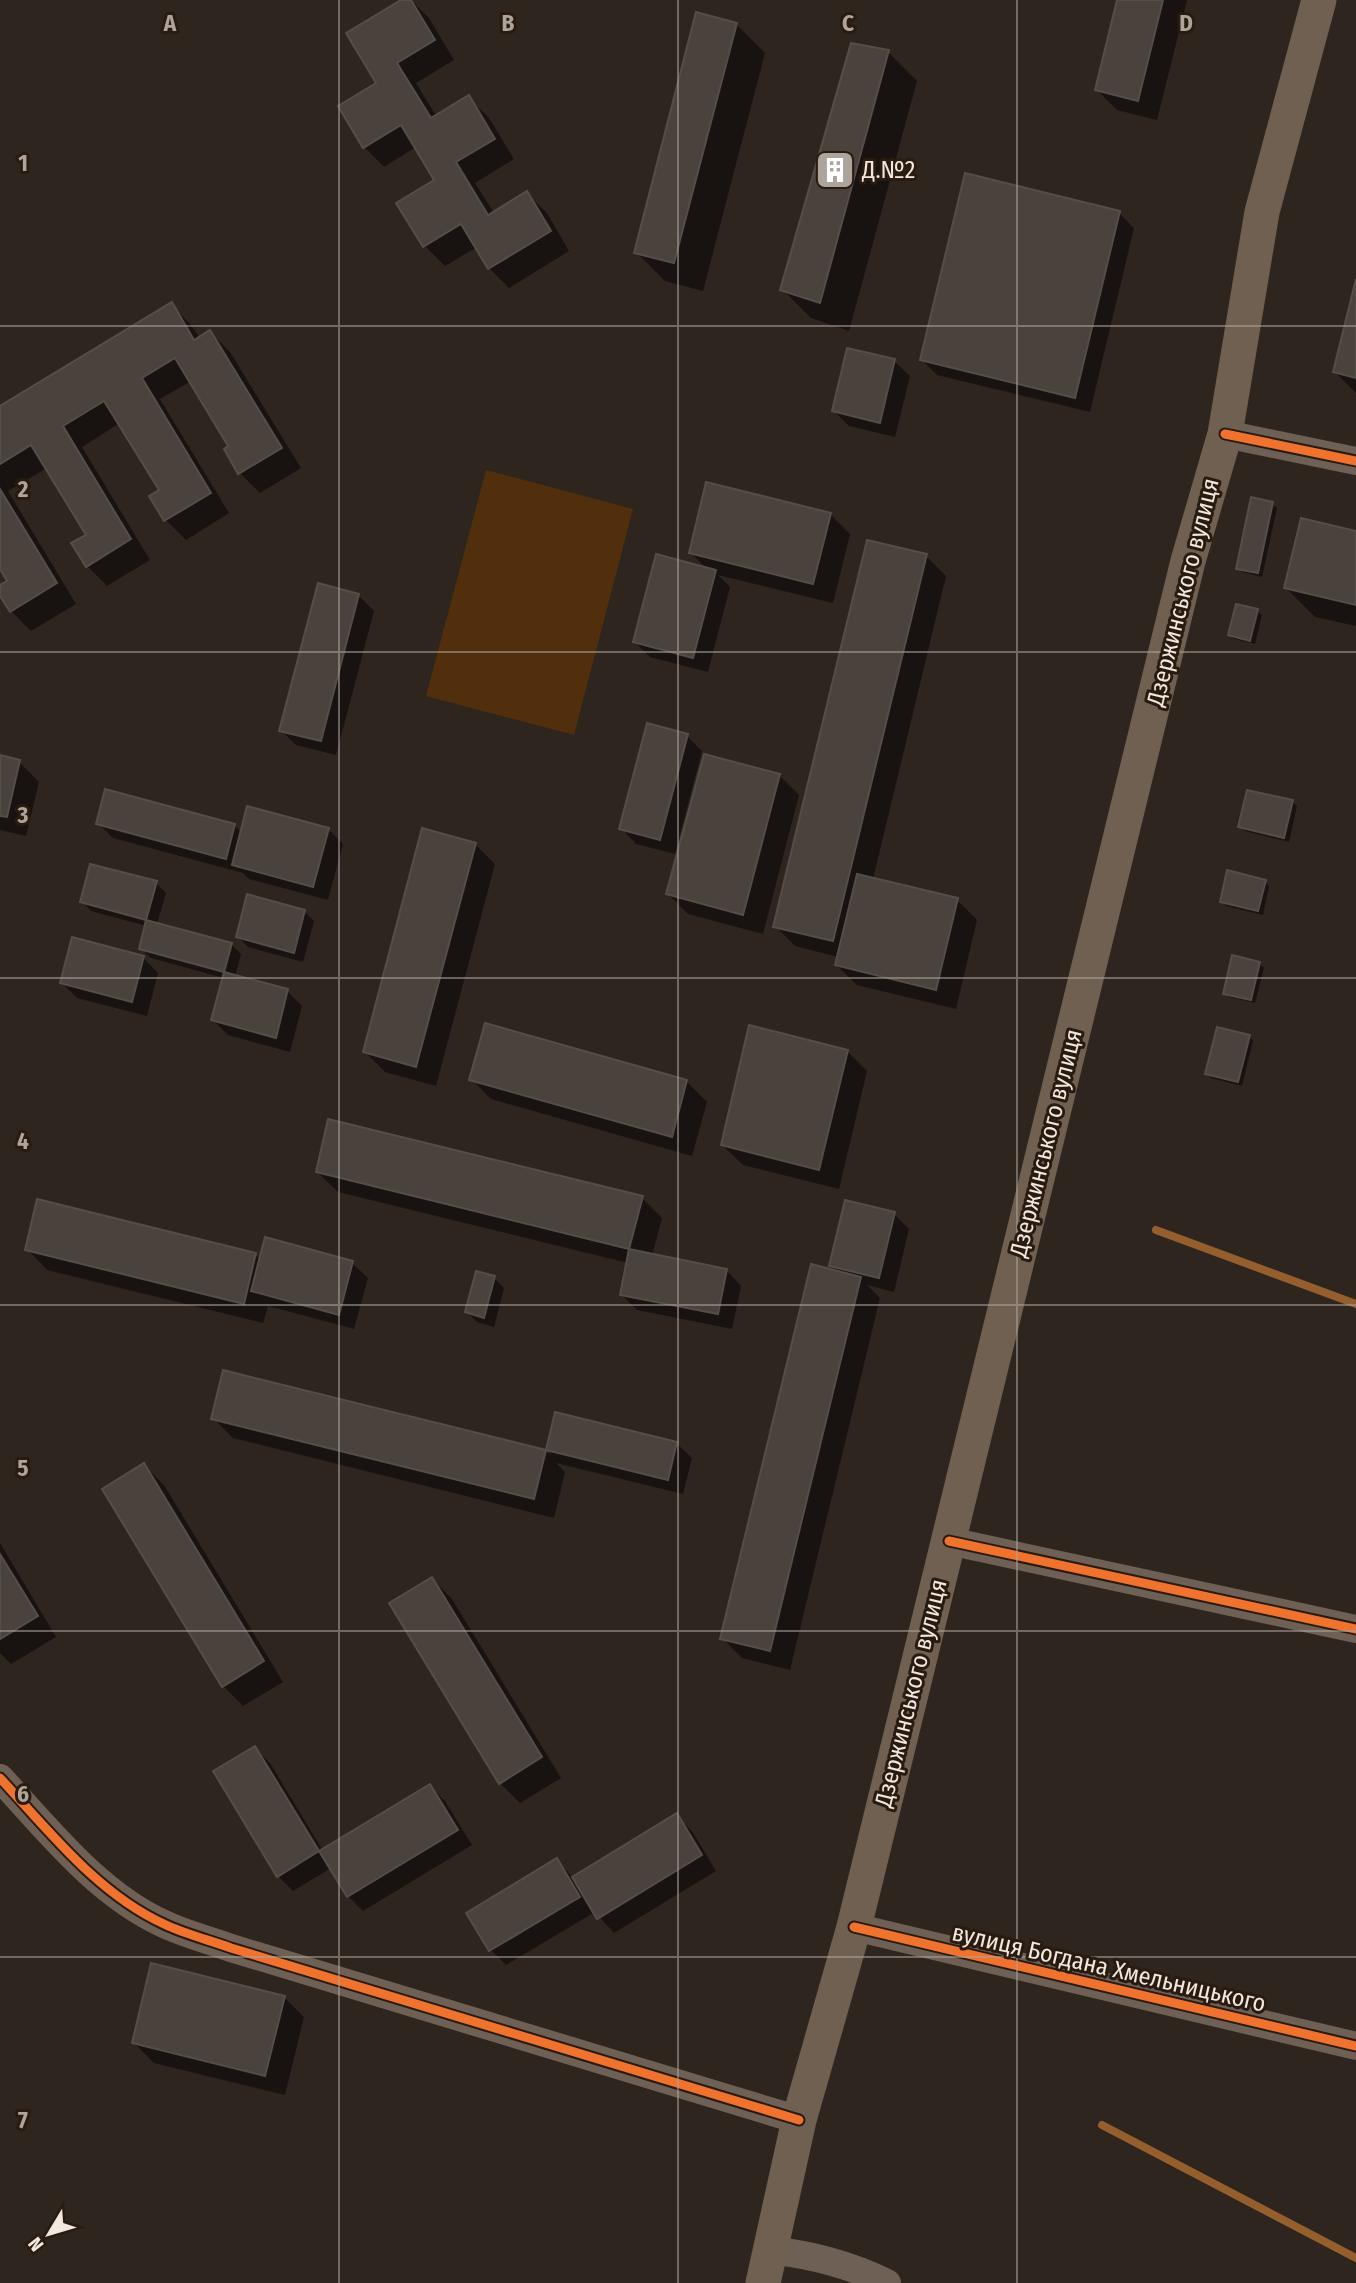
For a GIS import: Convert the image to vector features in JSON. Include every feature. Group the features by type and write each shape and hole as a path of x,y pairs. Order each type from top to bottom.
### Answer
{"main road":[{"name":"Дзержинського вулиця","path":"766,2267 799,2120 854,1927 1188,561 1225,434 1262,212 1319,0"}],"street":[{"path":"1225,434 1356,461"},
{"path":"949,1541 1356,1629"},
{"path":"0,1778 82,1866 131,1905 164,1924 231,1948 799,2120"},
{"name":"вулиця Богдана Хмельницького","path":"854,1927 1356,2046"},
{"path":"766,2267 817,2256 856,2268 887,2283"}],"shaded area":[{"path":"486,470 633,509 574,735 426,696"}],"building":[{"path":"401,0 411,0 435,40 397,63 431,118 469,95 495,139 456,162 488,215 527,191 551,231 488,269 461,224 423,247 396,203 434,180 401,125 363,148 338,106 376,83 346,33"},
{"path":"1117,0 1163,0 1138,101 1095,90"},
{"path":"696,12 737,23 674,263 634,253"},
{"name":"Д.№2","path":"851,43 889,50 820,303 780,290"},
{"path":"965,173 1120,211 1075,398 920,360"},
{"path":"1356,279 1356,378 1333,372"},
{"path":"172,302 194,340 210,330 282,448 238,474 224,449 228,446 175,358 142,378 211,493 164,521 149,496 159,490 104,401 63,426 131,539 86,567 71,543 86,535 31,445 0,464 0,406"},
{"path":"847,348 895,359 880,423 832,411"},
{"path":"706,482 831,513 813,584 689,553"},
{"path":"0,489 57,583 10,612 0,596 0,585 7,581 0,569"},
{"path":"1251,497 1273,502 1258,573 1236,569"},
{"path":"1301,518 1356,531 1356,605 1284,588"},
{"path":"867,540 927,554 833,941 773,927"},
{"path":"656,554 716,570 693,658 633,642"},
{"path":"318,583 359,594 321,741 279,731"},
{"path":"1236,604 1258,609 1250,641 1228,635"},
{"path":"647,723 688,734 660,840 619,829"},
{"path":"704,754 780,774 743,915 666,894"},
{"path":"0,755 20,760 7,817 0,816"},
{"path":"105,789 235,824 226,859 96,824"},
{"path":"1247,790 1293,800 1284,838 1238,827"},
{"path":"247,806 329,828 313,887 232,865"},
{"path":"422,828 476,843 416,1067 363,1052"},
{"path":"90,864 157,881 146,920 80,902"},
{"path":"1227,870 1266,880 1258,911 1220,902"},
{"path":"857,874 958,898 936,990 835,965"},
{"path":"247,894 305,910 294,953 236,937"},
{"path":"146,920 232,943 224,972 139,949"},
{"path":"72,937 144,956 132,1002 60,983"},
{"path":"1232,955 1260,962 1251,1000 1223,994"},
{"path":"224,972 288,989 276,1038 211,1020"},
{"path":"485,1023 687,1080 672,1137 469,1080"},
{"path":"749,1025 848,1050 819,1170 721,1145"},
{"path":"1217,1027 1250,1035 1238,1082 1205,1074"},
{"path":"328,1119 643,1196 629,1249 316,1172"},
{"path":"37,1199 256,1253 244,1304 25,1250"},
{"path":"845,1200 895,1212 879,1278 829,1266"},
{"path":"265,1237 353,1261 339,1315 251,1291"},
{"path":"629,1249 727,1269 718,1314 620,1295"},
{"path":"811,1264 861,1277 770,1651 720,1639"},
{"path":"476,1271 495,1276 484,1318 465,1312"},
{"path":"223,1370 546,1450 534,1499 211,1419"},
{"path":"555,1412 677,1442 668,1480 546,1450"},
{"path":"144,1463 264,1661 222,1687 102,1489"},
{"path":"0,1554 38,1616 0,1639"},
{"path":"432,1577 542,1757 499,1784 389,1603"},
{"path":"255,1746 319,1851 277,1877 213,1771"},
{"path":"430,1784 458,1830 347,1897 319,1851"},
{"path":"677,1813 702,1855 597,1919 572,1877"},
{"path":"557,1858 580,1897 489,1951 466,1913"},
{"path":"151,1963 285,1996 265,2076 132,2043"}],"waterway":[{"path":"1156,1230 1356,1304"},
{"path":"1102,2125 1356,2258"}],"cycle path":[{"path":"1225,434 1356,461"},
{"path":"949,1541 1356,1629"},
{"path":"0,1778 56,1840 96,1879 140,1911 172,1928 799,2120"},
{"path":"854,1927 1356,2046"}],"place":[{"name":"Д.№2","path":"835,170"}]}
